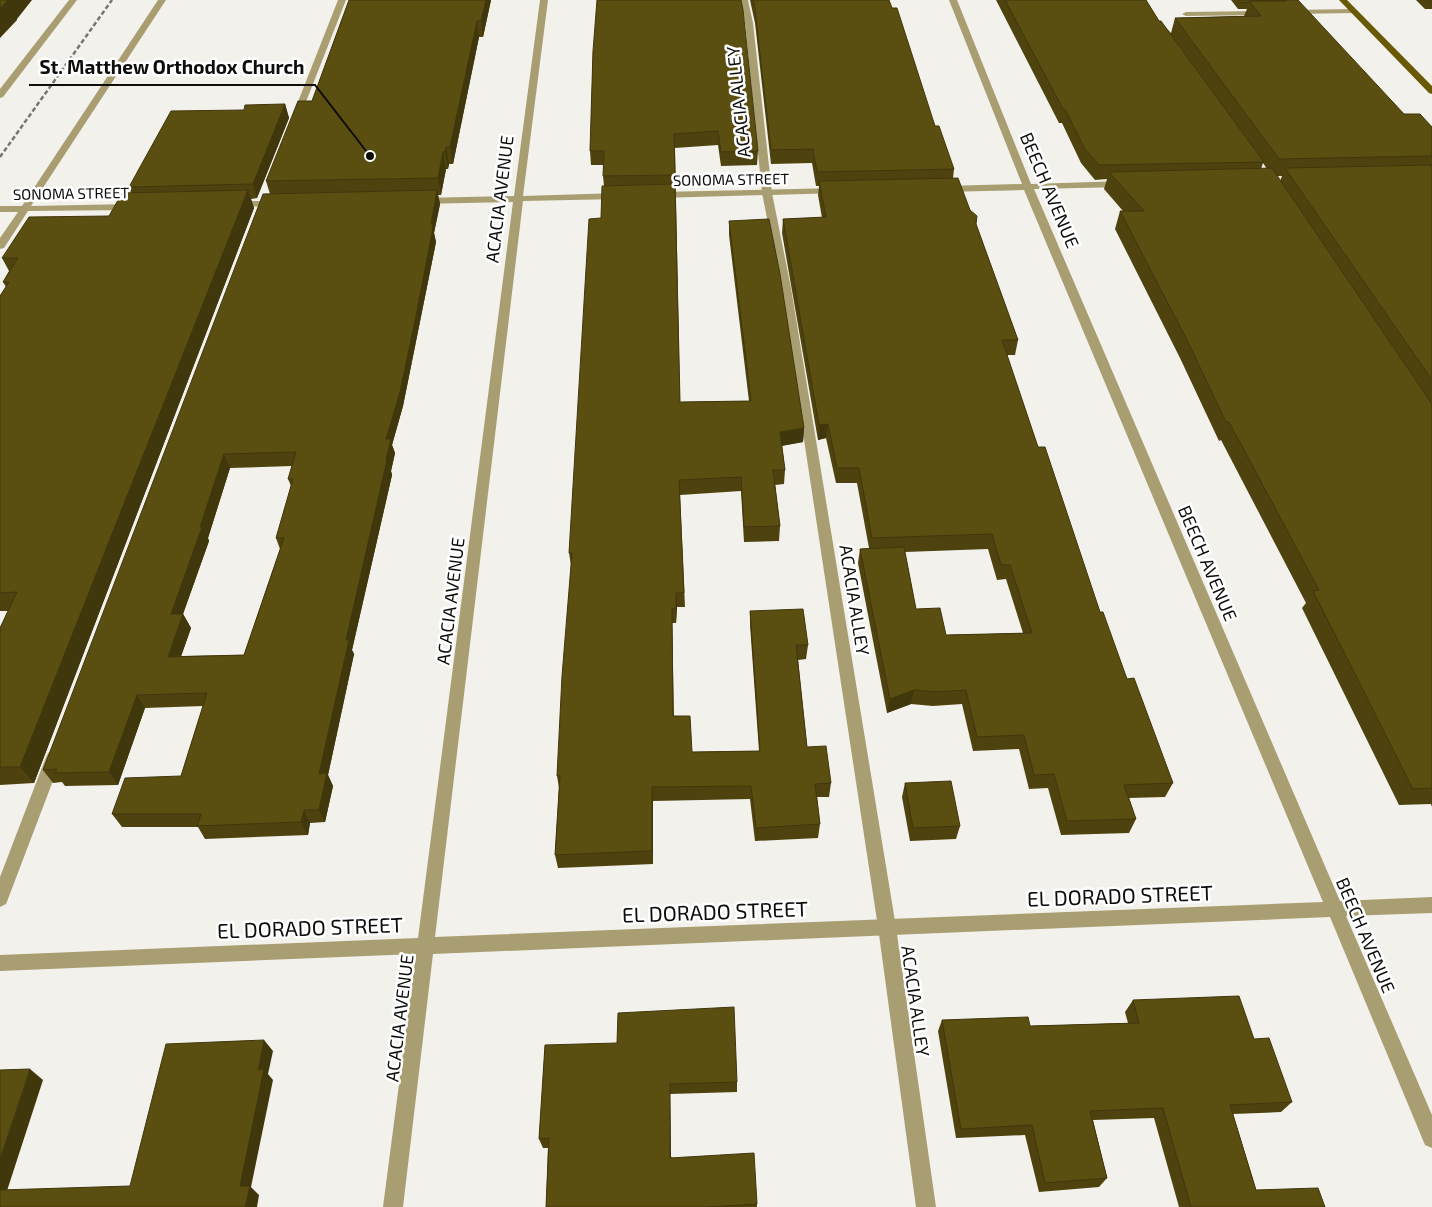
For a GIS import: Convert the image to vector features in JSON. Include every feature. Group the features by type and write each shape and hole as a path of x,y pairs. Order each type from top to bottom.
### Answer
{"main road":[{"path":"1343,0 1432,91"}],"street":[{"path":"0,95 73,0"},
{"path":"0,246 162,0"},
{"path":"291,130 342,0"},
{"name":"ACACIA AVENUE","path":"393,1207 544,0"},
{"name":"ACACIA ALLEY","path":"744,0 749,23 767,193 786,288 887,927 926,1207"},
{"name":"BEECH AVENUE","path":"953,0 1028,187 1432,1138"},
{"path":"1284,12 1354,11"},
{"path":"1186,14 1275,12"},
{"path":"932,189 1134,184"},
{"name":"SONOMA STREET","path":"648,196 844,191"},
{"path":"410,201 628,196"},
{"path":"223,205 292,203"},
{"name":"SONOMA STREET","path":"0,209 146,206"},
{"path":"0,899 60,742"},
{"name":"EL DORADO STREET","path":"0,963 1432,905"}],"building":[{"path":"0,0 8,0 0,8"},
{"path":"349,0 486,0 481,21 477,21 450,147 446,147 445,152 443,152 438,178 266,181 298,101 312,101"},
{"path":"597,0 741,0 758,151 721,152 718,131 674,134 675,175 603,176 604,151 590,151 593,51"},
{"path":"753,0 889,0 892,8 897,8 935,126 939,126 954,169 817,172 813,149 771,150"},
{"path":"1005,0 1146,0 1159,21 1161,21 1264,162 1099,165 1085,149"},
{"path":"1238,0 1287,1 1249,1 1240,3"},
{"path":"1298,0 1404,114 1420,114 1432,127 1432,156 1279,159 1175,18 1261,16 1249,1"},
{"path":"285,104 253,184 129,187 171,111 244,110 245,105"},
{"path":"1432,165 1432,380 1285,168"},
{"path":"1272,168 1432,404 1432,788 1413,789 1313,591 1319,590 1229,422 1226,422 1187,340 1120,211 1144,211 1109,172"},
{"path":"958,178 970,210 977,216 976,224 1018,340 1002,340 1038,447 1045,447 1100,612 1103,612 1127,679 1134,678 1173,783 1124,785 1136,819 1067,821 1054,774 1034,775 1024,735 977,737 966,690 936,692 914,690 890,699 860,549 904,547 916,609 940,608 946,635 1032,633 1010,565 1001,565 992,534 872,538 859,468 837,468 828,424 819,425 783,219 826,217 819,181"},
{"path":"675,184 680,402 751,401 729,221 769,219 780,274 804,428 780,432 785,470 773,470 780,526 744,527 741,477 679,480 684,593 676,593 676,608 672,609 673,716 690,716 692,752 760,751 750,611 803,609 808,645 796,645 807,747 826,746 831,783 815,784 820,824 756,828 751,786 652,787 652,851 555,855 560,776 557,776 562,676 572,553 569,553 589,219 601,218 602,186"},
{"path":"248,190 20,767 0,767 0,628 17,592 0,593 0,296 9,282 3,282 18,258 2,258 29,217 109,216 122,193"},
{"path":"437,190 431,224 433,224 433,228 416,316 400,392 386,439 391,439 387,460 346,640 349,640 319,774 327,773 319,810 304,810 301,822 197,826 201,814 112,814 125,778 181,776 207,693 137,695 109,772 55,773 57,769 43,770 263,194","holes":["296,452 288,479 293,479 276,538 284,538 244,655 168,657 183,614 171,614 202,527 200,527 224,454"]},
{"path":"951,781 960,826 913,828 905,783"},
{"path":"1239,996 1254,1039 1269,1038 1292,1102 1230,1105 1256,1190 1318,1188 1325,1207 1191,1207 1163,1108 1090,1111 1107,1178 1045,1183 1032,1125 961,1129 942,1020 1028,1017 1030,1026 1139,1023 1133,1000"},
{"path":"734,1007 737,1082 670,1084 670,1158 754,1153 757,1204 708,1207 546,1207 549,1138 539,1139 545,1045 617,1043 618,1013"},
{"path":"264,1040 258,1070 264,1069 240,1186 250,1186 245,1207 0,1207 0,1190 130,1186 166,1044"},
{"path":"30,1069 0,1159 0,1070"}],"railway":[{"path":"0,157 112,0"}],"place":[{"name":"St. Matthew Orthodox Church","path":"370,156"}]}
